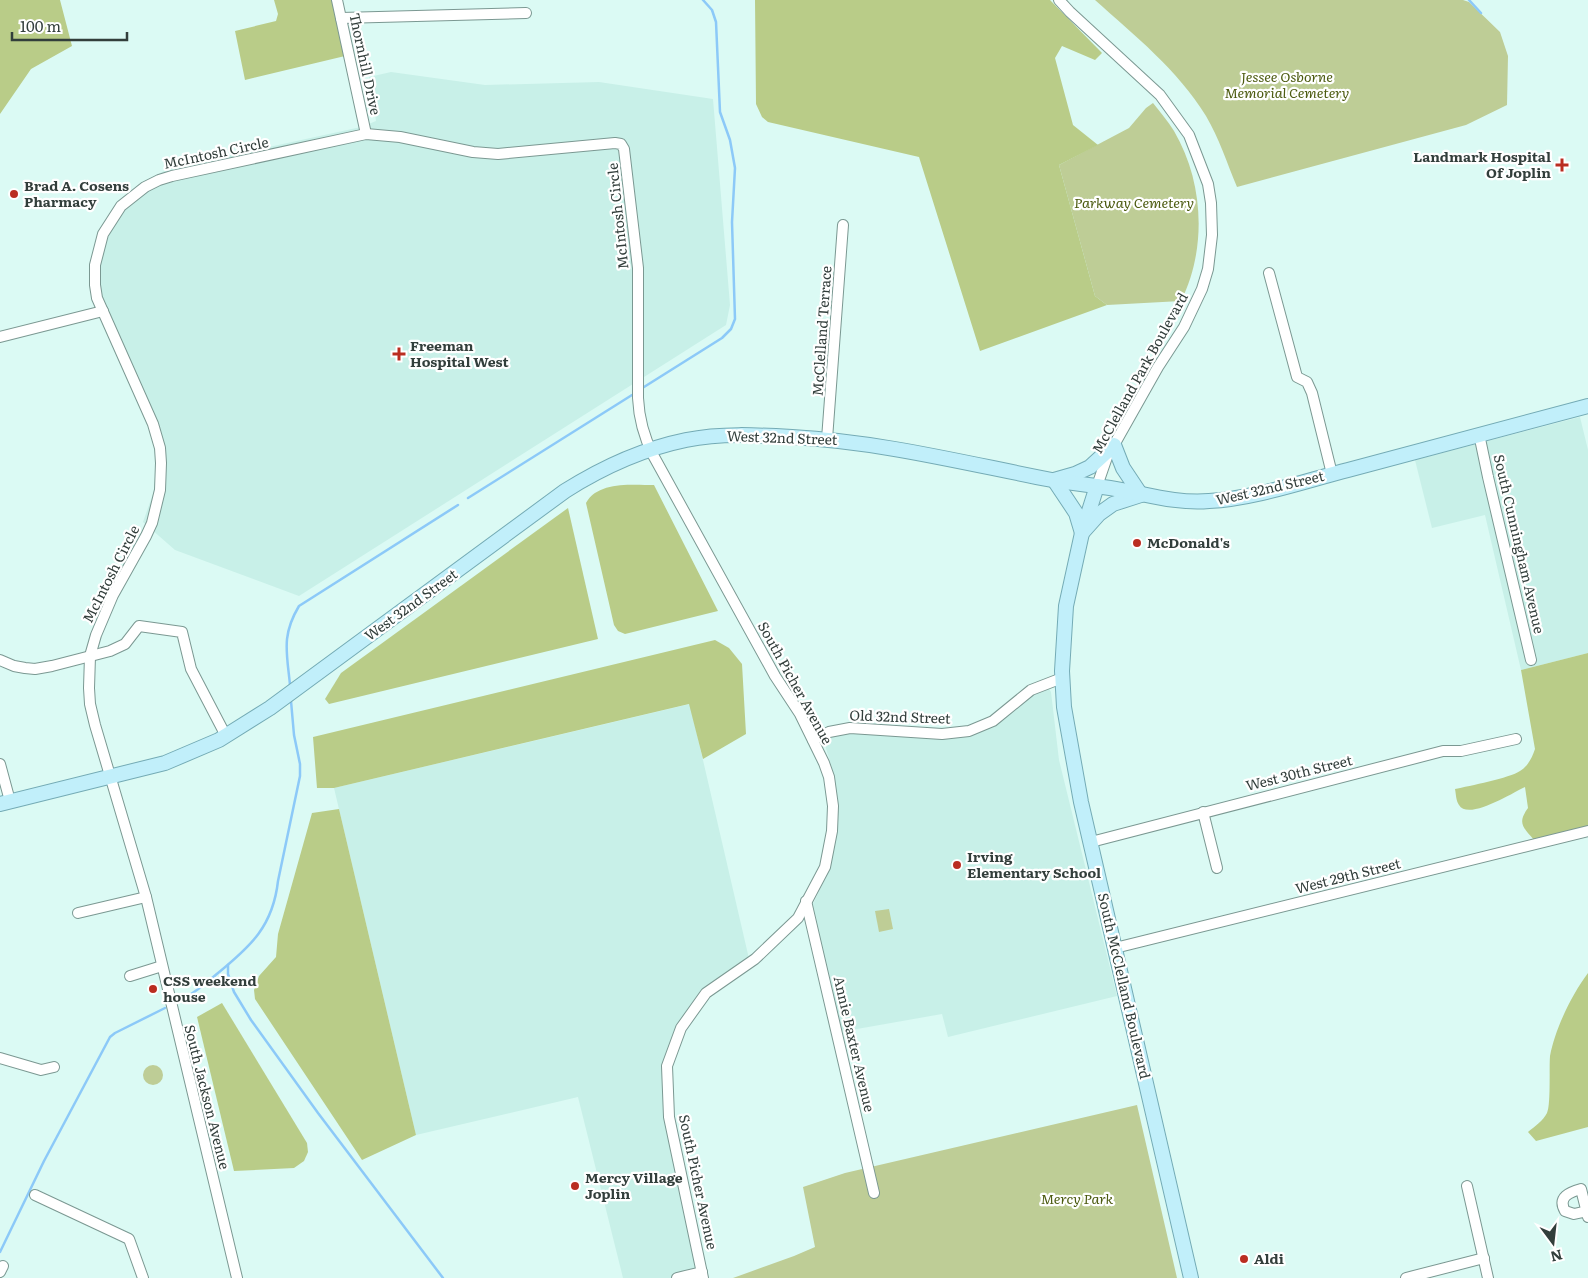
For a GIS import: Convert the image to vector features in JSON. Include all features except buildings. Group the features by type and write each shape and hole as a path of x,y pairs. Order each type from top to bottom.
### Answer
{"main road":[{"name":"West 32nd Street","path":"5,803 165,763 226,736 270,708 565,491 608,466 650,449 687,440 732,435 827,439 931,454 1054,480 1141,495 1211,501 1236,498 1332,474 1588,406"},
{"path":"1114,445 1123,468 1141,495 1113,504 1099,514 1082,533 1076,513 1054,480 1090,467 1114,445"},
{"name":"South McClelland Boulevard","path":"1097,486 1082,533 1066,606 1062,678 1064,707 1070,746 1091,842 1191,1278"}],"street":[{"name":"Thornhill Drive","path":"337,0 366,134"},
{"name":"McClelland Park Boulevard","path":"1059,0 1160,95 1189,135 1208,184 1211,203 1212,226 1208,269 1202,290 1184,327 1158,367 1114,445 1097,486"},
{"path":"341,18 526,13"},
{"name":"McIntosh Circle","path":"110,777 90,704 90,656 101,619 152,523 160,490 162,463 153,424 97,298 94,272 99,245 106,227 121,206 145,187 172,176 366,134 400,137 473,152 498,154 621,144 624,149 638,268 637,345 639,413 644,435 650,449"},
{"name":"McClelland Terrace","path":"827,439 844,225"},
{"path":"1269,273 1297,377 1307,382 1312,393 1332,474"},
{"path":"0,336 104,311"},
{"name":"South Cunningham Avenue","path":"1479,434 1531,660"},
{"name":"South Picher Avenue","path":"650,449 775,676 800,714 829,777 833,806 832,831 824,866 798,918 755,959 706,993 682,1028 668,1066 669,1117 703,1275"},
{"path":"0,660 14,666 35,669 110,651 124,644 139,626 182,632 191,669 226,736"},
{"name":"Old 32nd Street","path":"812,740 829,732 850,728 942,734 970,732 997,718 1031,690 1062,678"},
{"name":"West 30th Street","path":"1091,842 1443,751 1461,751 1516,739"},
{"path":"0,764 5,803"},
{"name":"South Jackson Avenue","path":"110,777 146,897 237,1278"},
{"path":"1203,812 1217,868"},
{"name":"West 29th Street","path":"1115,948 1588,831"},
{"path":"78,913 146,897"},
{"name":"Annie Baxter Avenue","path":"806,901 874,1193"},
{"path":"130,976 162,966"},
{"path":"0,1058 41,1070 54,1067"},
{"path":"1467,1186 1488,1278"},
{"path":"35,1194 129,1239 143,1278"},
{"path":"1406,1278 1484,1258"},
{"path":"676,1278 703,1275"}],"shaded area":[{"name":"Freeman Hospital West","path":"391,72 485,85 599,82 713,99 730,305 726,325 299,596 175,550 143,522 154,491 157,453 149,421 103,325 90,272 98,231 113,209 139,184 168,169 361,127 376,121 369,77"},
{"path":"1580,417 1588,450 1588,653 1521,670 1485,515 1432,528 1415,460"},
{"name":"Irving Elementary School","path":"1048,687 1051,692 1059,760 1117,996 948,1037 942,1014 840,1032 811,908 827,875 836,838 838,803 834,775 825,745 833,735 851,731 951,738 972,735 993,726 1041,689"},
{"path":"690,704 750,963 706,993 681,1028 667,1066 669,1117 702,1272 677,1278 623,1278 578,1097 416,1135 334,788"}],"green space":[{"path":"0,0 60,0 72,46 31,69 0,114"},
{"path":"274,0 332,0 345,56 245,80 235,31 276,21 278,14"},
{"path":"755,0 1050,0 1102,53 1095,60 1062,46 1055,58 1073,125 1098,145 1059,165 1095,296 1107,305 980,351 919,157 768,122 762,117 756,104"},
{"name":"Jessee Osborne Memorial Cemetery","path":"1095,0 1463,0 1469,2 1500,32 1508,56 1507,105 1466,125 1237,187 1215,133 1195,99 1155,54"},
{"name":"Parkway Cemetery","path":"1153,103 1174,131 1184,151 1191,172 1196,193 1198,216 1195,260 1181,301 1107,305 1095,296 1059,165 1129,128 1146,108"},
{"path":"626,485 654,485 718,611 625,634 618,631 614,625 586,503 591,496 607,488"},
{"path":"568,508 598,639 329,704 325,699 341,673"},
{"path":"715,640 729,648 742,664 746,734 703,759 689,704 334,788 317,788 313,737"},
{"path":"1588,653 1588,826 1534,840 1527,832 1522,821 1528,808 1525,787 1501,800 1480,808 1464,809 1459,805 1455,789 1515,774 1525,767 1533,756 1535,749 1521,670"},
{"path":"339,809 416,1135 362,1160 255,999 254,990 259,976 276,957 278,934 312,813"},
{"path":"889,909 893,929 879,932 875,911"},
{"path":"1588,973 1588,1127 1536,1141 1528,1132 1547,1113 1552,1046 1570,1001"},
{"path":"222,1003 307,1143 308,1152 304,1161 294,1168 234,1171 197,1017"},
{"path":"153,1065 160,1068 163,1075 160,1082 153,1085 146,1082 143,1075 146,1068"},
{"name":"Mercy Park","path":"1137,1105 1177,1278 733,1278 815,1247 803,1187 845,1173"}],"waterway":[{"path":"644,387 722,338 731,329 735,319 732,222 735,168 730,140 720,112 716,22 712,10 703,0"},
{"path":"1469,0 1481,13"},
{"path":"468,498 632,395"},
{"path":"290,685 287,636 299,606 458,505"},
{"path":"177,1002 198,989 241,954 266,923 271,911 300,776 291,701"},
{"path":"228,965 228,974 234,992 251,1020 318,1113 443,1278"},
{"path":"0,1252 44,1161 110,1037 165,1008"}],"place":[{"name":"Landmark Hospital Of Joplin","path":"1562,165"},
{"name":"Brad A. Cosens Pharmacy","path":"14,194"},
{"name":"Freeman Hospital West","path":"399,354"},
{"name":"McDonald's","path":"1137,543"},
{"name":"Irving Elementary School","path":"957,865"},
{"name":"CSS weekend house","path":"153,989"},
{"name":"Mercy Village Joplin","path":"575,1186"},
{"name":"Aldi","path":"1244,1259"}]}
